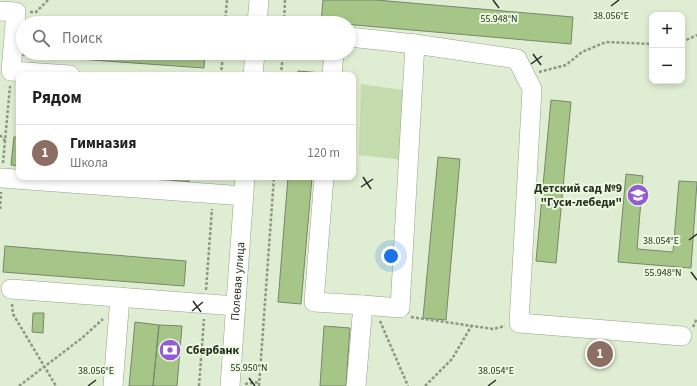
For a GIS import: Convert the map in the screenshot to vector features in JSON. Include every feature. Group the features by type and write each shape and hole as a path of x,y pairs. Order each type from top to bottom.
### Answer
{"street":[{"path":"257,16 258,0"},
{"path":"8,11 11,71 26,72"},
{"path":"356,38 415,44 517,59 532,90 519,323 682,336"},
{"path":"324,180 314,302 400,308 415,44"},
{"path":"253,72 254,60"},
{"path":"332,72 333,60"},
{"path":"2,178 16,179"},
{"path":"28,180 244,196"},
{"name":"Полевая улица","path":"230,386 245,180"},
{"path":"11,289 236,306"},
{"path":"113,386 120,297"},
{"path":"356,386 368,305"}],"path":[{"path":"8,11 36,12 48,0"},
{"path":"226,16 227,0"},
{"path":"284,16 285,0"},
{"path":"685,41 697,35"},
{"path":"525,75 566,65 582,52 606,42 649,44"},
{"path":"222,72 223,60"},
{"path":"281,72 282,60"},
{"path":"0,209 11,71"},
{"path":"0,135 5,141"},
{"path":"259,386 274,180"},
{"path":"199,386 213,194"},
{"path":"11,289 13,314 56,386"},
{"path":"19,386 44,368 102,320 120,297"},
{"path":"368,305 408,386"},
{"path":"400,308 404,316 434,322 472,325 493,329 519,323"},
{"path":"425,386 452,359 472,325"}],"green space":[{"path":"361,84 403,90 402,160 359,155"}],"building":[{"path":"323,0 376,0 573,17 571,44 356,25 356,16 322,16"},
{"path":"92,60 205,60 204,68"},
{"path":"551,100 571,102 556,263 536,261"},
{"path":"14,137 16,137 16,166 11,165"},
{"path":"438,157 460,159 446,320 423,318"},
{"path":"626,174 643,176 637,249 673,252 679,181 697,182 691,268 618,262"},
{"path":"169,180 189,180 189,182"},
{"path":"288,180 312,180 301,304 278,302"},
{"path":"5,246 186,261 184,286 3,272"},
{"path":"33,313 44,313 43,333 32,332"},
{"path":"135,322 159,325 153,386 129,386"},
{"path":"159,325 182,326 177,386 153,386"},
{"path":"324,326 350,328 346,386 320,386"}],"place":[{"name":"Детский сад №9 \"Гуси-лебеди\"","path":"638,195"},
{"name":"Сбербанк","path":"170,350"},
{"name":"Гимназия","path":"600,354"}]}
